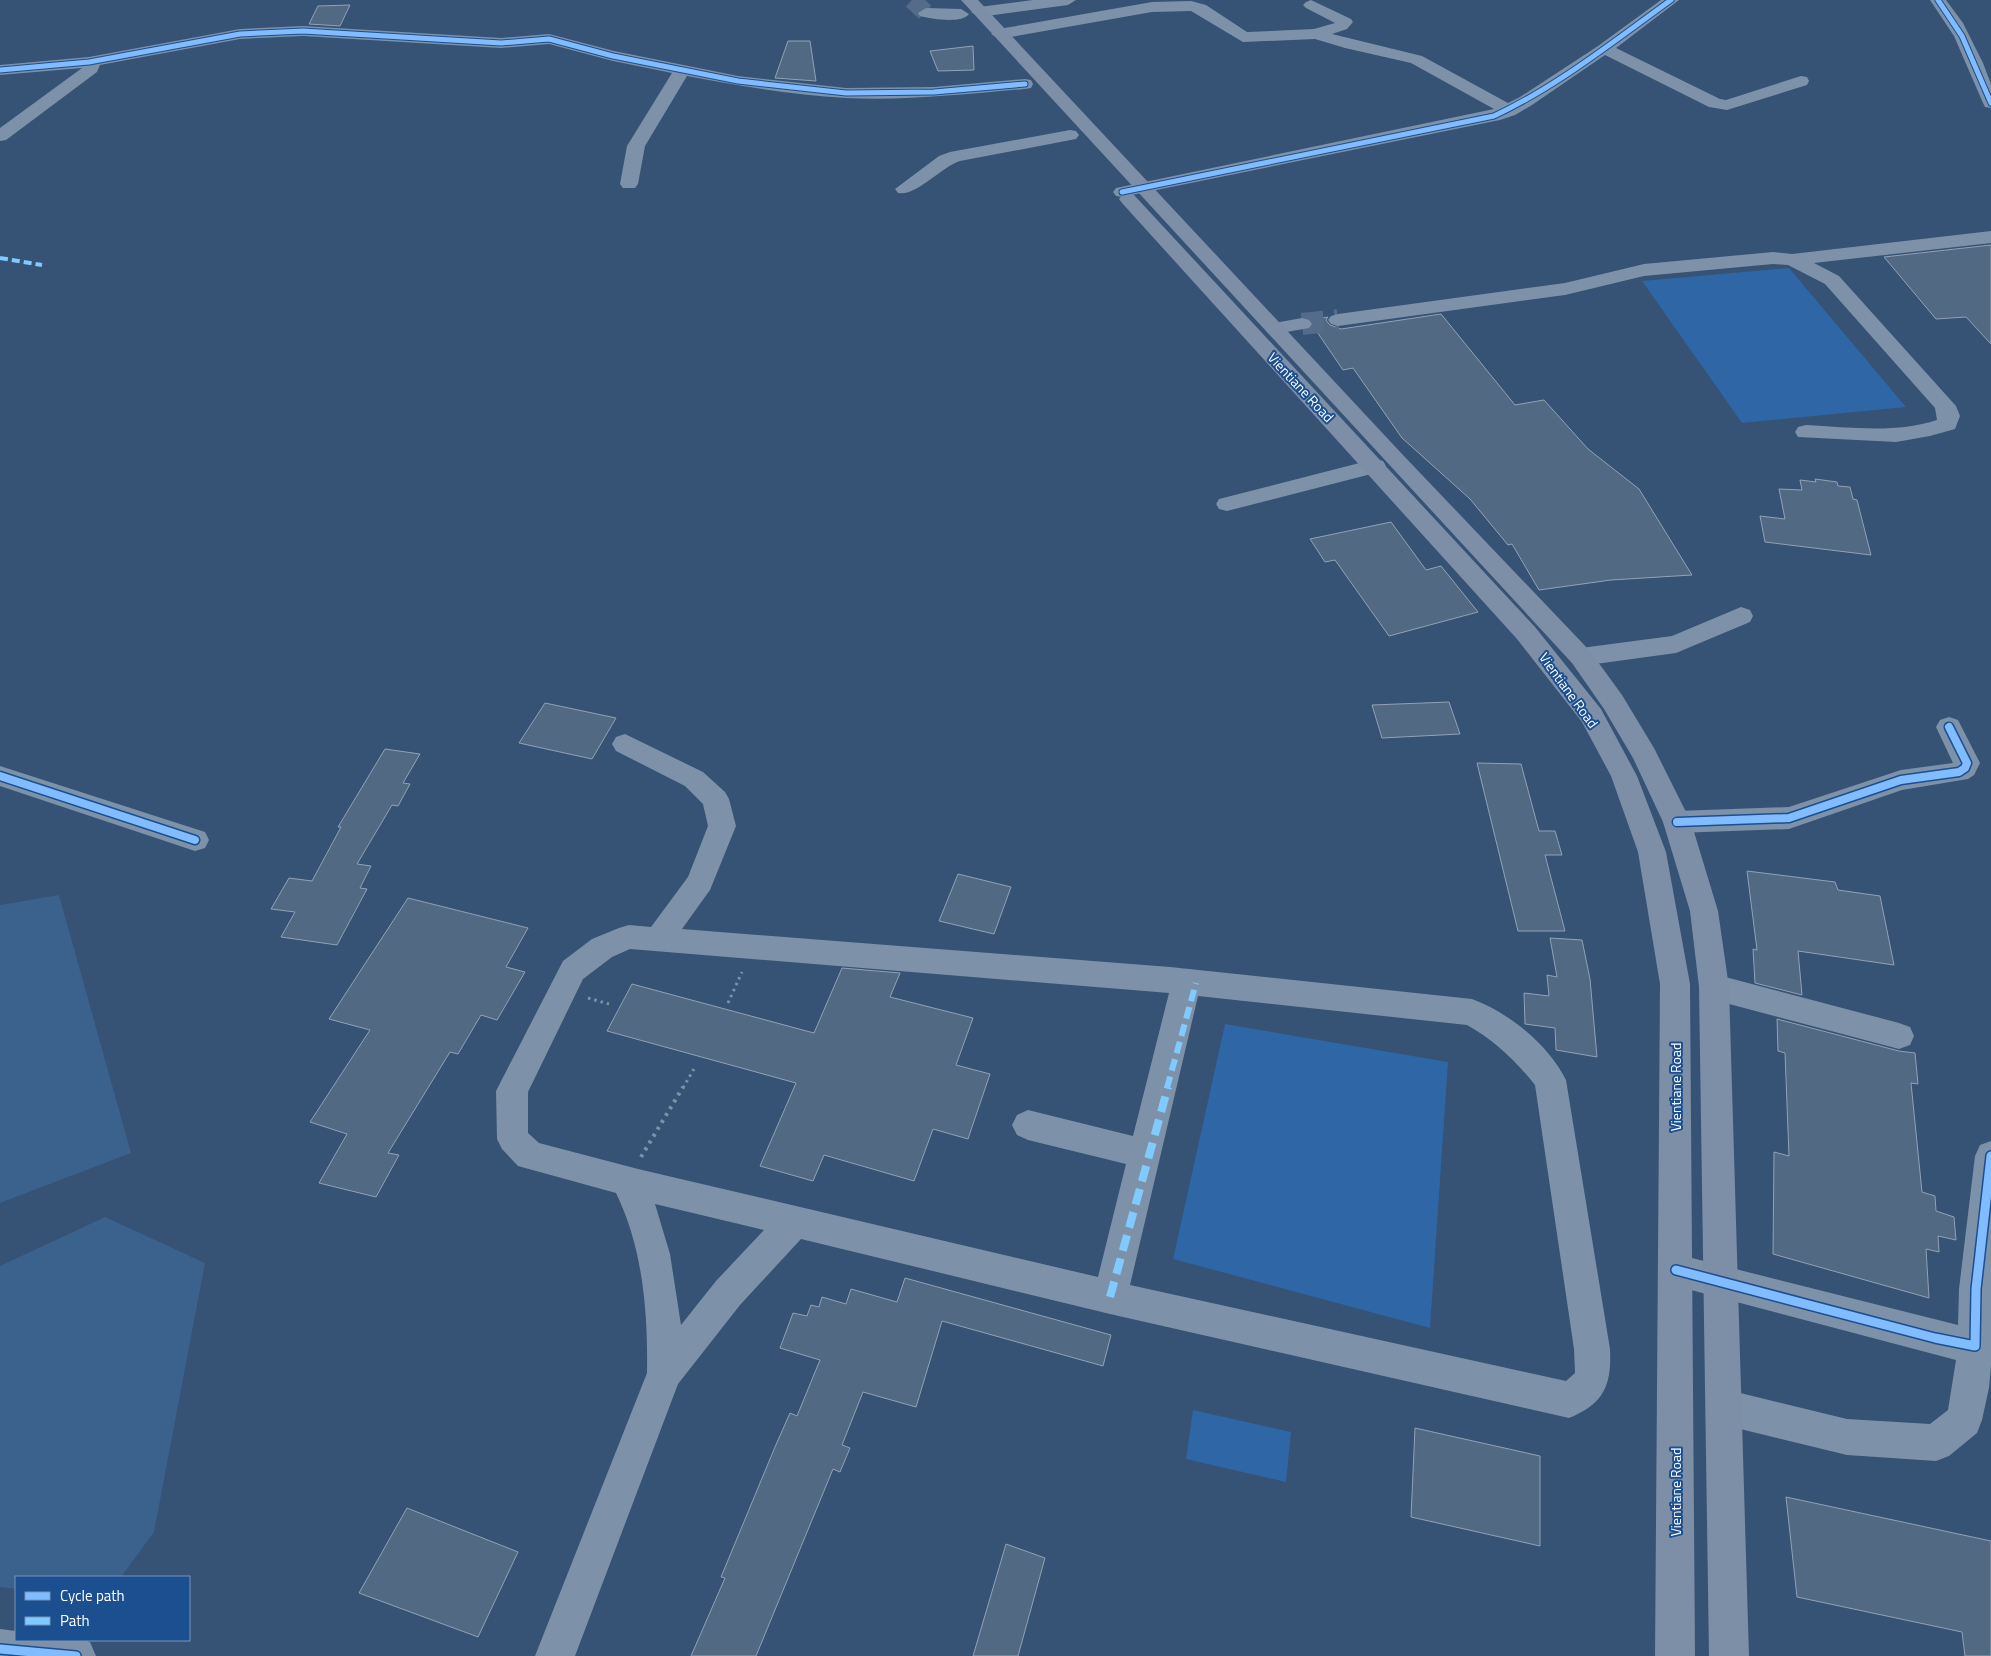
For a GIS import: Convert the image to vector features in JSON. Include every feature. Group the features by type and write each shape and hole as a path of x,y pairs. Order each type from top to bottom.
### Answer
{"main road":[{"path":"956,8 1000,34 1133,190 1275,328 1395,460 1581,657 1613,702 1645,755 1677,822 1704,911 1714,987 1729,1656"},
{"name":"Vientiane Road","path":"956,8 1070,134 1133,190 1374,466 1526,633 1592,716 1624,776 1652,852 1675,984 1675,1656"}],"street":[{"path":"956,8 1068,0"},
{"path":"1133,190 1484,119 1509,110 1604,50 1671,0"},
{"path":"1938,0 1945,8 1969,51 1991,103"},
{"path":"1000,34 1152,7 1176,5 1200,8 1243,37 1259,38 1316,34 1341,26 1345,22 1311,5"},
{"path":"0,70 89,62 240,34 303,31 501,43 549,39 613,56 738,81 846,93 934,92 1025,84"},
{"path":"1316,34 1351,45 1416,59 1509,110"},
{"path":"1604,50 1624,57 1715,103 1728,104 1801,81"},
{"path":"0,136 91,69 93,66 89,62"},
{"path":"629,184 636,146 682,70"},
{"path":"904,189 945,160 956,156 1070,134"},
{"path":"1338,320 1565,289 1644,270 1773,258 1792,260 1991,237"},
{"path":"1792,260 1832,280 1946,406 1950,416 1948,424 1933,430 1897,435 1806,432"},
{"path":"1275,328 1302,324"},
{"path":"1227,504 1374,466"},
{"path":"1581,657 1676,644 1741,616"},
{"path":"1677,822 1789,818 1901,780 1960,772 1967,763 1949,727"},
{"path":"625,744 694,780 715,799 722,826 700,882 659,938"},
{"path":"0,776 194,840"},
{"path":"629,937 754,947 1186,982 1472,1012 1486,1019 1532,1057 1550,1080 1592,1349 1594,1376 1585,1391 1569,1400 1110,1297 627,1181 529,1155 513,1138 512,1091 573,970 602,948 629,937"},
{"path":"1110,1297 1186,982"},
{"path":"1714,987 1899,1036"},
{"path":"1028,1125 1144,1154"},
{"path":"1724,1407 1847,1437 1936,1443 1964,1420 1983,1347 1976,1289 1991,1156"},
{"path":"627,1181 644,1214 652,1253 666,1339 665,1374"},
{"path":"555,1656 665,1374 728,1293 794,1222"},
{"path":"1676,1270 1926,1336 1983,1347"},
{"path":"0,1649 76,1656"}],"path":[{"path":"728,1003 754,947"},
{"path":"627,1181 694,1067"}],"shaded area":[{"path":"1789,268 1906,407 1742,423 1642,281"},
{"path":"59,895 131,1153 0,1203 0,905"},
{"path":"1225,1024 1448,1062 1430,1328 1173,1259"},
{"path":"105,1217 205,1263 154,1532 122,1576 15,1576 15,1589 0,1587 0,1266"},
{"path":"1193,1410 1291,1432 1286,1482 1186,1459"}],"building":[{"path":"350,5 340,26 309,24 318,6"},
{"path":"788,41 810,41 816,81 775,78"},
{"path":"973,46 974,70 938,71 930,51"},
{"path":"1991,245 1991,344 1966,317 1936,319 1884,257"},
{"path":"1441,314 1515,405 1544,400 1588,449 1639,489 1692,575 1611,580 1539,590 1512,544 1508,545 1470,499 1402,438 1353,368 1343,370 1313,326 1311,320 1328,317 1326,320 1330,325 1341,329"},
{"path":"1815,479 1837,482 1838,486 1850,487 1853,499 1857,500 1871,555 1765,542 1760,516 1785,519 1779,489 1802,490 1800,480 1816,482"},
{"path":"1391,522 1426,570 1441,566 1478,612 1389,636 1335,560 1325,562 1310,539"},
{"path":"1449,702 1460,734 1382,738 1372,705"},
{"path":"545,703 616,718 592,759 519,743"},
{"path":"385,749 420,754 403,783 410,784 398,806 392,805 357,864 371,866 360,888 367,889 337,945 281,937 295,912 271,909 289,878 312,881 341,827 338,827"},
{"path":"1477,763 1521,764 1539,831 1555,831 1562,855 1545,855 1565,931 1518,931"},
{"path":"1747,871 1835,882 1838,890 1880,896 1894,965 1798,951 1802,995 1755,983 1753,949 1757,950"},
{"path":"958,874 1011,887 994,934 939,921"},
{"path":"408,898 528,928 506,967 525,972 497,1020 481,1015 458,1054 450,1052 388,1153 399,1155 376,1197 319,1183 347,1134 310,1122 370,1030 329,1019"},
{"path":"1550,938 1582,940 1590,979 1597,1057 1556,1050 1555,1028 1525,1024 1524,993 1549,996 1547,975 1557,977"},
{"path":"842,968 900,973 890,997 973,1018 956,1065 990,1074 968,1139 933,1129 914,1181 824,1155 813,1181 760,1166 796,1083 607,1031 632,984 814,1033"},
{"path":"1777,1019 1899,1051 1915,1053 1918,1084 1911,1083 1922,1192 1935,1196 1936,1211 1954,1217 1956,1240 1938,1236 1939,1252 1926,1249 1929,1298 1773,1254 1774,1152 1789,1156 1785,1053 1778,1051"},
{"path":"905,1278 1111,1335 1103,1366 942,1321 916,1407 863,1392 842,1445 850,1448 840,1472 833,1469 756,1656 691,1656 725,1578 721,1577 775,1447 790,1413 797,1416 820,1360 780,1348 793,1313 807,1316 811,1305 819,1307 822,1297 846,1304 851,1289 897,1302"},
{"path":"1415,1428 1540,1456 1540,1546 1411,1517"},
{"path":"1786,1497 1991,1541 1991,1656 1965,1656 1962,1632 1797,1597"},
{"path":"407,1508 518,1552 478,1637 359,1593"},
{"path":"1006,1544 1045,1558 1018,1656 973,1656"}],"tunnel":[{"path":"912,0 926,13"},
{"path":"1302,324 1338,320"}],"marked path":[{"path":"0,258 42,265"},
{"path":"1110,1297 1196,983"}],"cycle path":[{"path":"1122,192 1494,116 1526,101 1604,49 1671,0"},
{"path":"1938,0 1955,23 1969,49 1991,103"},
{"path":"0,70 89,62 240,34 303,31 501,43 549,39 613,56 738,81 846,93 934,92 1025,84"},
{"path":"1677,822 1789,818 1901,780 1959,772 1965,768 1967,763 1949,727"},
{"path":"0,776 195,840"},
{"path":"1676,1270 1935,1338 1975,1346 1976,1289 1991,1156"},
{"path":"0,1649 76,1656"}]}
